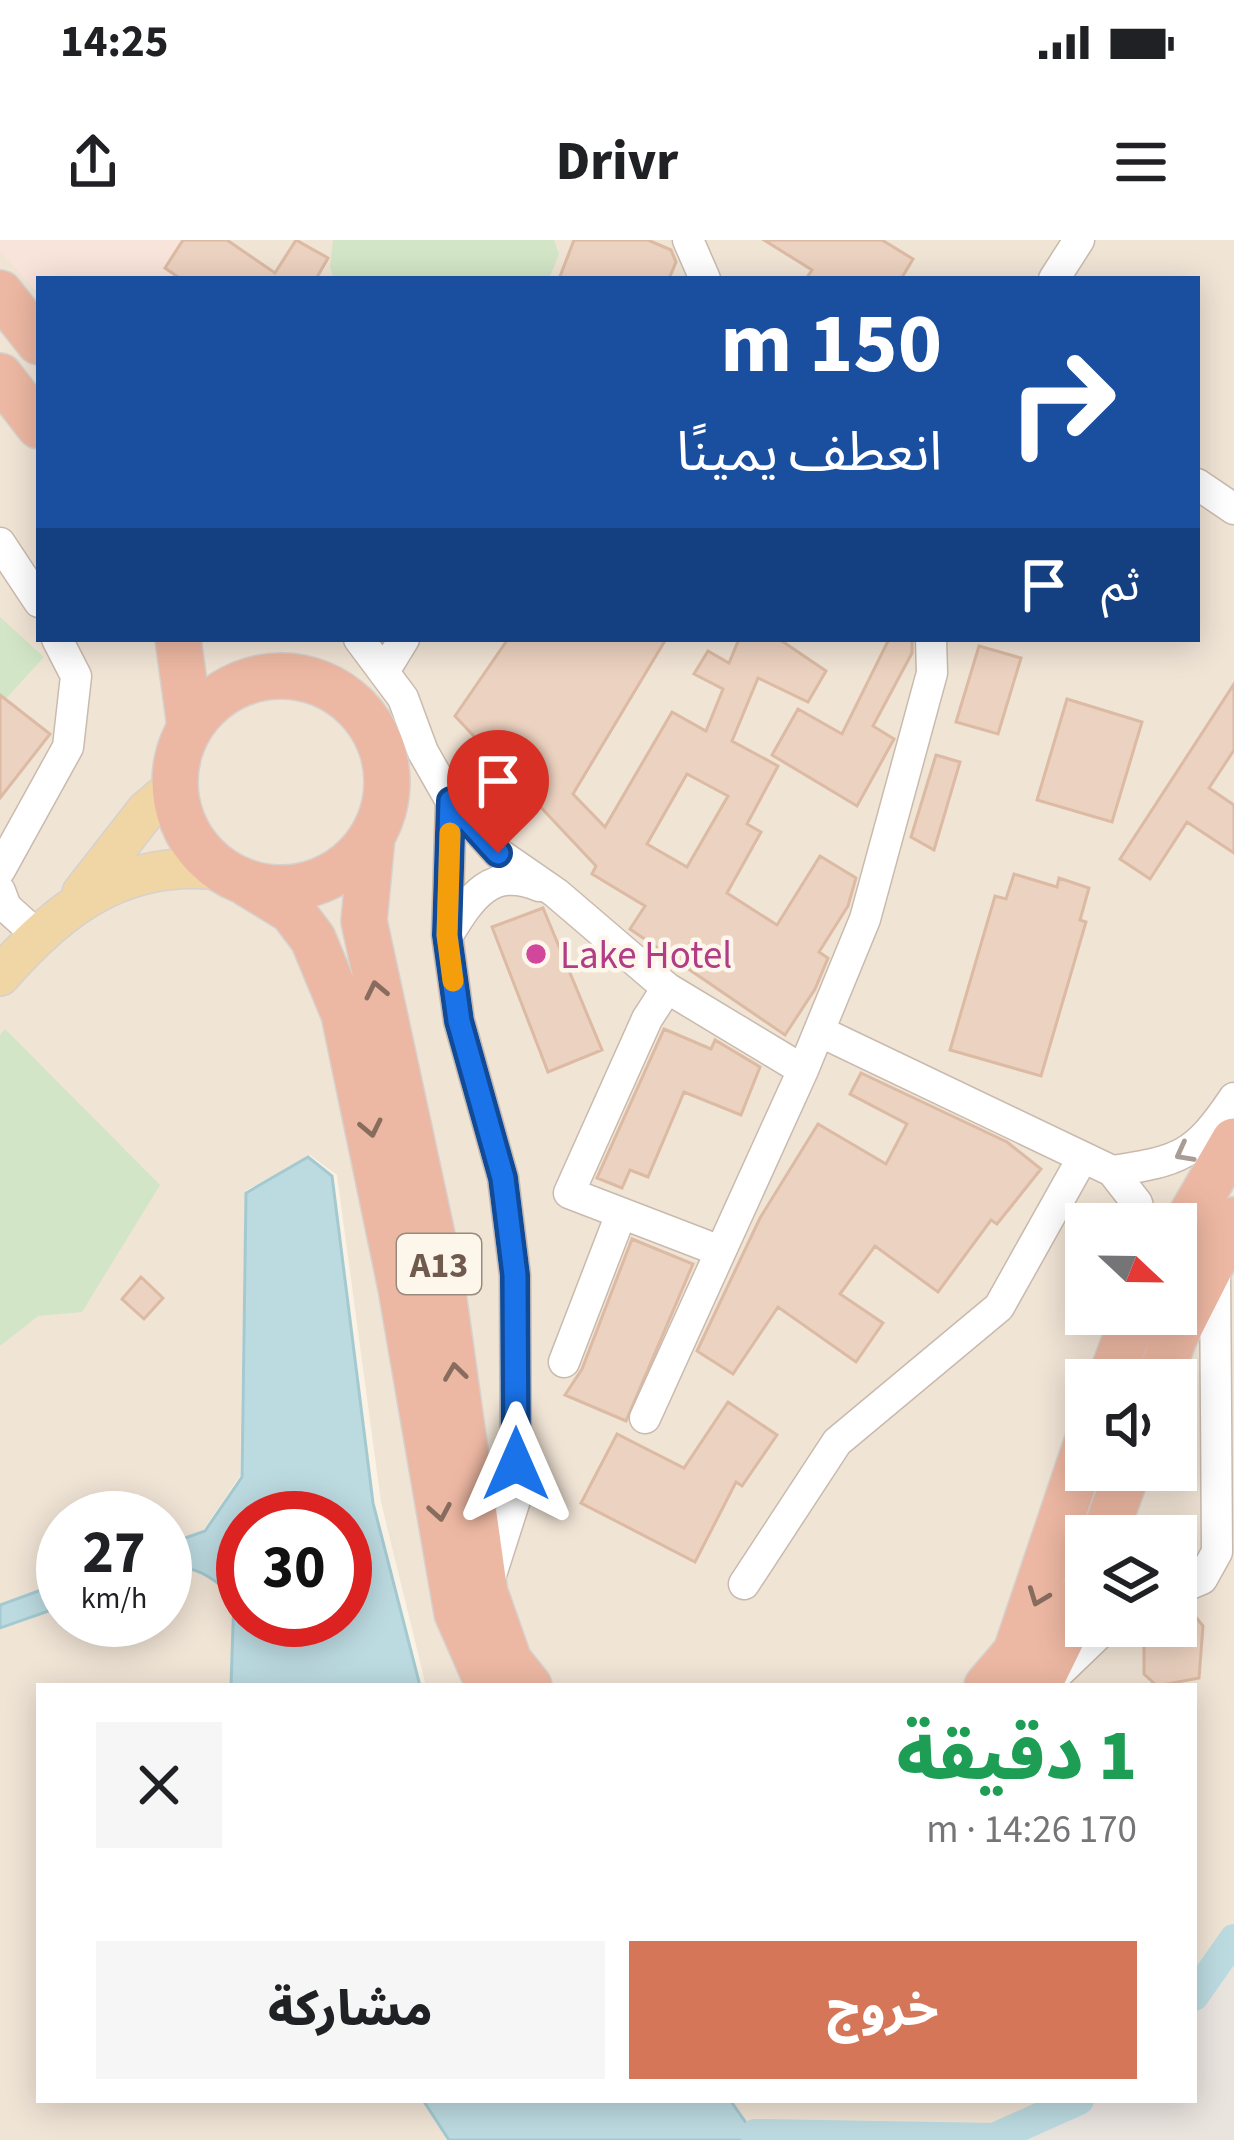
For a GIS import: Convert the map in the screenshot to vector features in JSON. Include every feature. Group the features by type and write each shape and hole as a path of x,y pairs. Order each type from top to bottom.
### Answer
{"highway":[{"path":"15,298 36,336"},
{"path":"0,376 36,422"},
{"path":"178,642 190,726"},
{"name":"A13","path":"265,642 301,676 332,688 359,708 378,736 387,770 385,803 372,837 364,921 440,1272 485,1594 509,1660 527,1683"},
{"path":"174,788 177,755 190,726 210,701 237,683 269,675 301,676"},
{"name":"A13","path":"174,788 180,819 196,847 233,877 292,911 313,939 344,1014 397,1264 457,1613 488,1683"},
{"path":"233,877 283,889 318,882 349,864 372,837"},
{"path":"1166,1359 1208,1240 1234,1141"},
{"path":"990,1683 1016,1652 1070,1491"},
{"path":"1043,1683 1065,1635"}],"main road":[{"path":"75,902 133,826 174,788"},
{"path":"0,976 36,934 75,902 131,874 167,867 233,877"}],"street":[{"path":"688,240 704,276"},
{"path":"1056,276 1079,240"},
{"path":"1200,486 1234,509"},
{"path":"0,543 36,597"},
{"path":"0,870 68,747 76,676 59,642"},
{"path":"362,642 385,670 451,801 498,853 556,893 667,988 802,1070"},
{"path":"385,670 402,642"},
{"path":"645,1418 866,920 932,673 931,642"},
{"path":"451,801 447,935 459,1021 503,1178 515,1275 516,1497 485,1594"},
{"path":"447,935 473,894 492,882 519,878 556,893"},
{"path":"0,891 7,907 36,934"},
{"path":"667,988 646,1018 569,1193 719,1251"},
{"path":"819,1031 1112,1171 1137,1203"},
{"path":"1112,1171 1187,1155 1206,1140 1234,1098"},
{"path":"744,1584 837,1442 999,1307 1083,1157"},
{"path":"564,1362 621,1214"},
{"path":"1197,1581 1217,1552 1208,1240"},
{"path":"1045,1683 1084,1647"}],"shaded area":[{"path":"0,240 1234,240 1234,1939 1197,1992 1197,1683 425,1683 381,1502 337,1175 310,1155 245,1191 240,1476 230,1491 216,1491 216,1511 203,1530 192,1534 192,1491 36,1491 36,1592 0,1605"},
{"path":"0,240 232,240 175,276 36,276 36,292 0,250"},
{"path":"192,1571 216,1581 216,1647 232,1647 231,1683 36,1683 36,2103 425,2103 449,2140 0,2140 0,1628 36,1615 36,1647 192,1647"},
{"path":"1234,1939 1234,2140 758,2140 755,2134 994,2138 1072,2103 1197,2103 1197,1992"},
{"path":"733,2103 1072,2103 994,2138 755,2134"}],"green space":[{"path":"333,240 554,240 559,254 550,276 333,276"},
{"path":"0,617 44,657 0,705"},
{"path":"5,1029 160,1185 82,1312 38,1316 0,1346 0,1035"}],"water":[{"path":"308,1157 332,1176 371,1491 232,1491 242,1477 246,1193"},
{"path":"372,1495 419,1683 231,1683 232,1647 372,1647"},
{"path":"216,1515 216,1582 192,1570 192,1536 205,1531"},
{"path":"36,1592 36,1615 0,1628 0,1605"},
{"path":"425,2103 732,2103 758,2140 449,2140"}],"building":[{"path":"183,240 227,240 275,273 296,240 328,258 318,276 177,276 165,268"},
{"path":"574,240 648,240 671,250 676,262 670,276 560,276"},
{"path":"764,240 882,240 913,259 903,276 808,276 812,270"},
{"path":"506,642 664,642 573,794 605,827 672,712 706,731 723,689 694,674 708,651 729,663 738,642 783,642 826,671 808,702 758,678 732,741 778,766 747,824 761,832 727,893 777,925 820,856 856,878 848,906 819,952 828,958 815,989 785,1035 630,929 645,906 592,874 596,866 455,716","holes":["687,774 728,796 687,867 647,844"]},
{"path":"888,642 912,642 912,653 873,726 894,739 857,806 772,755 798,709 842,734"},
{"path":"979,646 1021,658 998,734 956,722"},
{"path":"1234,684 1234,750 1209,788 1234,805 1234,853 1187,822 1150,879 1120,859"},
{"path":"0,695 50,734 0,798"},
{"path":"1067,699 1142,722 1112,822 1037,800"},
{"path":"936,755 960,762 934,850 911,837"},
{"path":"1014,874 1057,887 1059,878 1089,888 1080,920 1086,922 1041,1076 950,1050 995,896 1006,899"},
{"path":"543,908 602,1050 548,1072 492,927"},
{"path":"664,1029 711,1049 715,1040 760,1067 741,1115 684,1092 648,1177 630,1170 622,1188 597,1178"},
{"path":"861,1073 1007,1142 1041,1169 997,1224 991,1220 938,1292 875,1246 840,1294 883,1323 856,1362 778,1307 733,1374 697,1351 760,1218 818,1124 886,1164 907,1124 850,1094"},
{"path":"632,1239 693,1264 626,1421 565,1395 582,1369"},
{"path":"141,1277 163,1298 144,1319 122,1299"},
{"path":"728,1402 777,1435 742,1486 736,1482 695,1562 581,1503 617,1434 684,1468"},
{"path":"1197,1618 1203,1626 1199,1678 1154,1683 1144,1674 1144,1647 1197,1647"}],"waterway":[{"path":"1197,1992 1234,1939"},
{"path":"755,2134 994,2138 1072,2103"}],"slow traffic":[{"path":"450,833 447,935 453,981"}],"place":[{"name":"Lake Hotel","path":"536,954"}],"route":[{"path":"498,853 451,801 447,935 459,1021 503,1178 515,1275 516,1464"}]}
